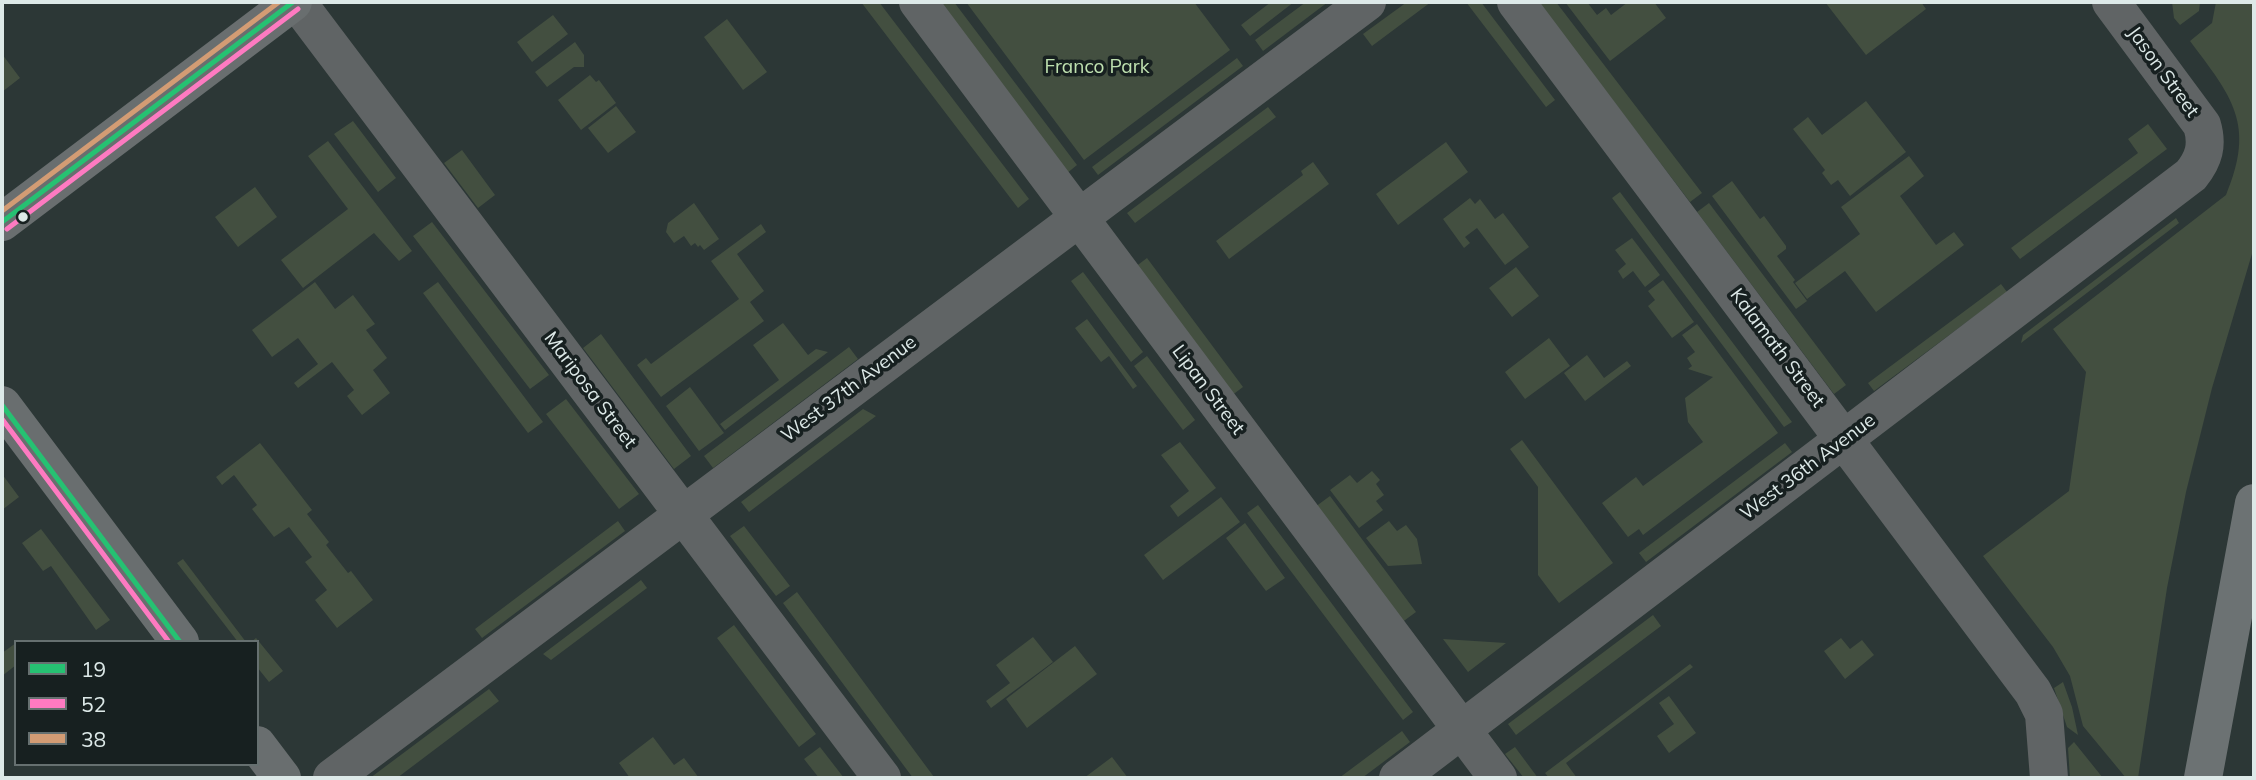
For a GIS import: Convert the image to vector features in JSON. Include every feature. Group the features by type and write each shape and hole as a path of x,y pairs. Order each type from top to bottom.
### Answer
{"highway":[{"path":"2203,778 2254,503"}],"main road":[{"path":"2,222 295,2"},
{"path":"2,405 178,640"},
{"path":"259,748 282,778"}],"street":[{"name":"Mariposa Street","path":"295,2 882,778"},
{"name":"Lipan Street","path":"918,2 1498,778"},
{"name":"West 37th Avenue","path":"332,778 1367,2"},
{"name":"Kalamath Street","path":"1516,2 2033,692 2044,714 2049,778"},
{"name":"Jason Street","path":"2111,2 2197,116 2202,125 2206,145"},
{"name":"West 36th Avenue","path":"1398,778 2191,175 2199,165 2206,145"}],"green space":[{"path":"861,2 879,2 1029,199 1018,208"},
{"path":"935,2 954,2 1077,165 1066,174"},
{"name":"Franco Park","path":"966,2 1194,2 1230,50 1084,160"},
{"path":"1271,2 1294,2 1250,36 1241,25"},
{"path":"1306,2 1328,2 1263,51 1255,40"},
{"path":"1407,2 1431,2 1372,46 1363,34"},
{"path":"1466,2 1481,2 1555,100 1546,107"},
{"path":"1538,2 1556,2 1702,193 1690,202"},
{"path":"1565,2 1587,2 1597,15 1606,8 1611,15 1628,2 1654,2 1666,18 1610,61"},
{"path":"1825,2 1921,2 1926,9 1866,55"},
{"path":"2172,2 2200,2 2199,11 2180,25 2174,18"},
{"path":"2216,2 2254,2 2254,247 2212,388 2186,492 2167,588 2138,778 2126,778 2083,726 2070,676 2053,647 1983,556 2069,491 2086,372 2053,329 2226,195 2239,149 2235,112 2218,79 2190,41 2212,23"},
{"path":"553,15 568,34 532,62 517,42"},
{"path":"727,19 767,72 743,90 704,37"},
{"path":"575,42 584,55 584,67 574,67 547,87 535,72"},
{"path":"2,54 20,78 2,92"},
{"path":"1237,58 1243,66 1098,175 1092,167"},
{"path":"590,75 596,82 599,80 616,103 581,130 558,100"},
{"path":"1866,101 1906,152 1850,196 1838,180 1831,185 1822,173 1825,170 1793,129 1808,117 1822,135"},
{"path":"616,106 636,132 608,153 588,128"},
{"path":"1268,107 1276,117 1135,223 1127,213"},
{"path":"353,121 396,178 378,192 334,134"},
{"path":"2148,124 2167,149 2020,259 2011,248 2138,153 2128,139"},
{"path":"328,141 412,251 399,261 374,233 303,288 281,260 348,209 308,156"},
{"path":"1446,142 1468,172 1398,225 1376,194"},
{"path":"462,150 495,195 478,208 444,163"},
{"path":"1909,156 1924,176 1900,196 1936,245 1954,232 1964,245 1876,312 1845,271 1807,299 1795,283 1860,234 1841,207"},
{"path":"1313,162 1329,184 1229,259 1216,241 1303,175 1301,171"},
{"path":"1732,181 1760,219 1764,216 1786,246 1777,256 1807,301 1796,309 1712,196"},
{"path":"255,187 277,217 238,247 215,217"},
{"path":"1620,192 1792,422 1784,427 1612,198"},
{"path":"1470,198 1475,204 1480,199 1495,219 1503,213 1529,247 1505,265 1477,228 1465,237 1470,243 1464,248 1443,219"},
{"path":"694,203 719,239 704,250 695,243 691,246 684,236 674,243 666,232 668,223"},
{"path":"1709,203 1846,385 1834,394 1697,212"},
{"path":"2176,218 2179,223 2021,343 2023,335"},
{"path":"432,222 549,375 530,389 413,236"},
{"path":"761,224 766,232 737,254 764,291 750,302 764,321 661,397 637,365 646,358 651,364 739,299 711,261"},
{"path":"1632,238 1660,275 1645,287 1633,271 1623,279 1618,271 1626,264 1615,250"},
{"path":"1147,258 1243,387 1231,396 1135,267"},
{"path":"1516,267 1539,296 1512,317 1489,288"},
{"path":"1083,272 1143,352 1131,362 1071,281"},
{"path":"1663,280 1694,322 1672,338 1648,306 1655,300 1648,291"},
{"path":"315,282 335,309 353,295 375,324 366,330 387,358 373,370 390,393 362,415 347,396 354,390 332,362 298,388 294,383 318,364 298,338 272,357 252,330"},
{"path":"438,282 543,422 528,433 423,293"},
{"path":"2001,284 2007,292 1874,391 1868,383"},
{"path":"1087,319 1137,386 1133,389 1109,356 1101,362 1075,328"},
{"path":"783,323 808,355 816,349 828,352 725,430 720,424 779,380 753,345"},
{"path":"1697,324 1778,433 1643,535 1639,529 1628,537 1602,503 1636,477 1643,486 1703,442 1688,422 1685,398 1713,377 1688,369 1692,366 1687,358 1695,352 1682,335"},
{"path":"601,334 691,456 674,469 583,348"},
{"path":"1549,338 1570,366 1525,399 1505,372"},
{"path":"849,347 858,359 713,468 704,456"},
{"path":"1587,355 1604,378 1627,361 1631,366 1585,401 1564,373"},
{"path":"1147,356 1195,420 1183,430 1134,366"},
{"path":"690,387 724,433 699,451 666,406"},
{"path":"566,399 639,494 619,509 546,414"},
{"path":"863,409 876,416 749,512 741,502"},
{"path":"1522,440 1613,563 1559,603 1538,575 1538,487 1510,449"},
{"path":"1180,442 1216,488 1178,517 1170,506 1189,491 1161,455"},
{"path":"260,443 312,510 307,514 329,542 326,545 348,573 351,571 373,600 337,628 315,600 327,590 305,562 312,557 289,527 274,537 252,509 257,505 234,475 222,485 216,477"},
{"path":"1785,443 1792,452 1646,562 1639,553"},
{"path":"1372,471 1380,480 1376,484 1384,495 1376,501 1383,510 1359,528 1330,490 1350,475 1357,483"},
{"path":"2,474 19,497 2,510"},
{"path":"1330,496 1416,612 1401,623 1315,507"},
{"path":"1221,497 1240,522 1163,580 1144,555"},
{"path":"1258,505 1413,712 1403,720 1247,513"},
{"path":"618,521 625,531 482,638 475,629"},
{"path":"1389,521 1397,531 1406,525 1417,539 1422,564 1388,566 1366,538"},
{"path":"1245,523 1285,578 1266,591 1226,538"},
{"path":"744,526 790,586 776,596 730,536"},
{"path":"41,529 110,620 96,630 51,566 43,571 22,543"},
{"path":"183,559 244,640 236,640 177,563"},
{"path":"641,580 647,588 551,660 543,654"},
{"path":"797,592 933,778 913,778 783,603"},
{"path":"1653,615 1661,626 1516,735 1508,724"},
{"path":"734,625 816,734 799,747 717,638"},
{"path":"1033,637 1053,662 991,708 986,701 1010,683 996,665"},
{"path":"1841,638 1850,649 1862,640 1874,655 1845,679 1824,651"},
{"path":"1443,639 1506,643 1468,672"},
{"path":"259,642 283,671 269,682 259,670"},
{"path":"14,644 14,667 2,676 2,653"},
{"path":"1075,646 1097,674 1027,728 1006,699"},
{"path":"1690,664 1693,667 1566,763 1577,778 1549,778 1545,773"},
{"path":"2063,682 2078,735 2067,727 2054,688"},
{"path":"489,689 499,701 397,778 370,778"},
{"path":"1669,696 1696,733 1669,753 1657,736 1674,724 1659,703"},
{"path":"1402,731 1410,742 1362,778 1339,778"},
{"path":"653,737 674,765 684,758 699,778 630,778 619,763"},
{"path":"2074,742 2103,778 2070,778 2068,748"},
{"path":"820,747 844,778 819,778 804,759"},
{"path":"1515,747 1538,778 1524,778 1505,754"},
{"path":"1112,757 1128,778 1084,778"}],"transit line":[{"name":"38","path":"2,211 279,2"},
{"name":"19","path":"2,222 293,2"},
{"name":"52","path":"7,229 298,9"},
{"name":"19","path":"2,405 178,640"},
{"name":"52","path":"2,419 168,640"}]}
